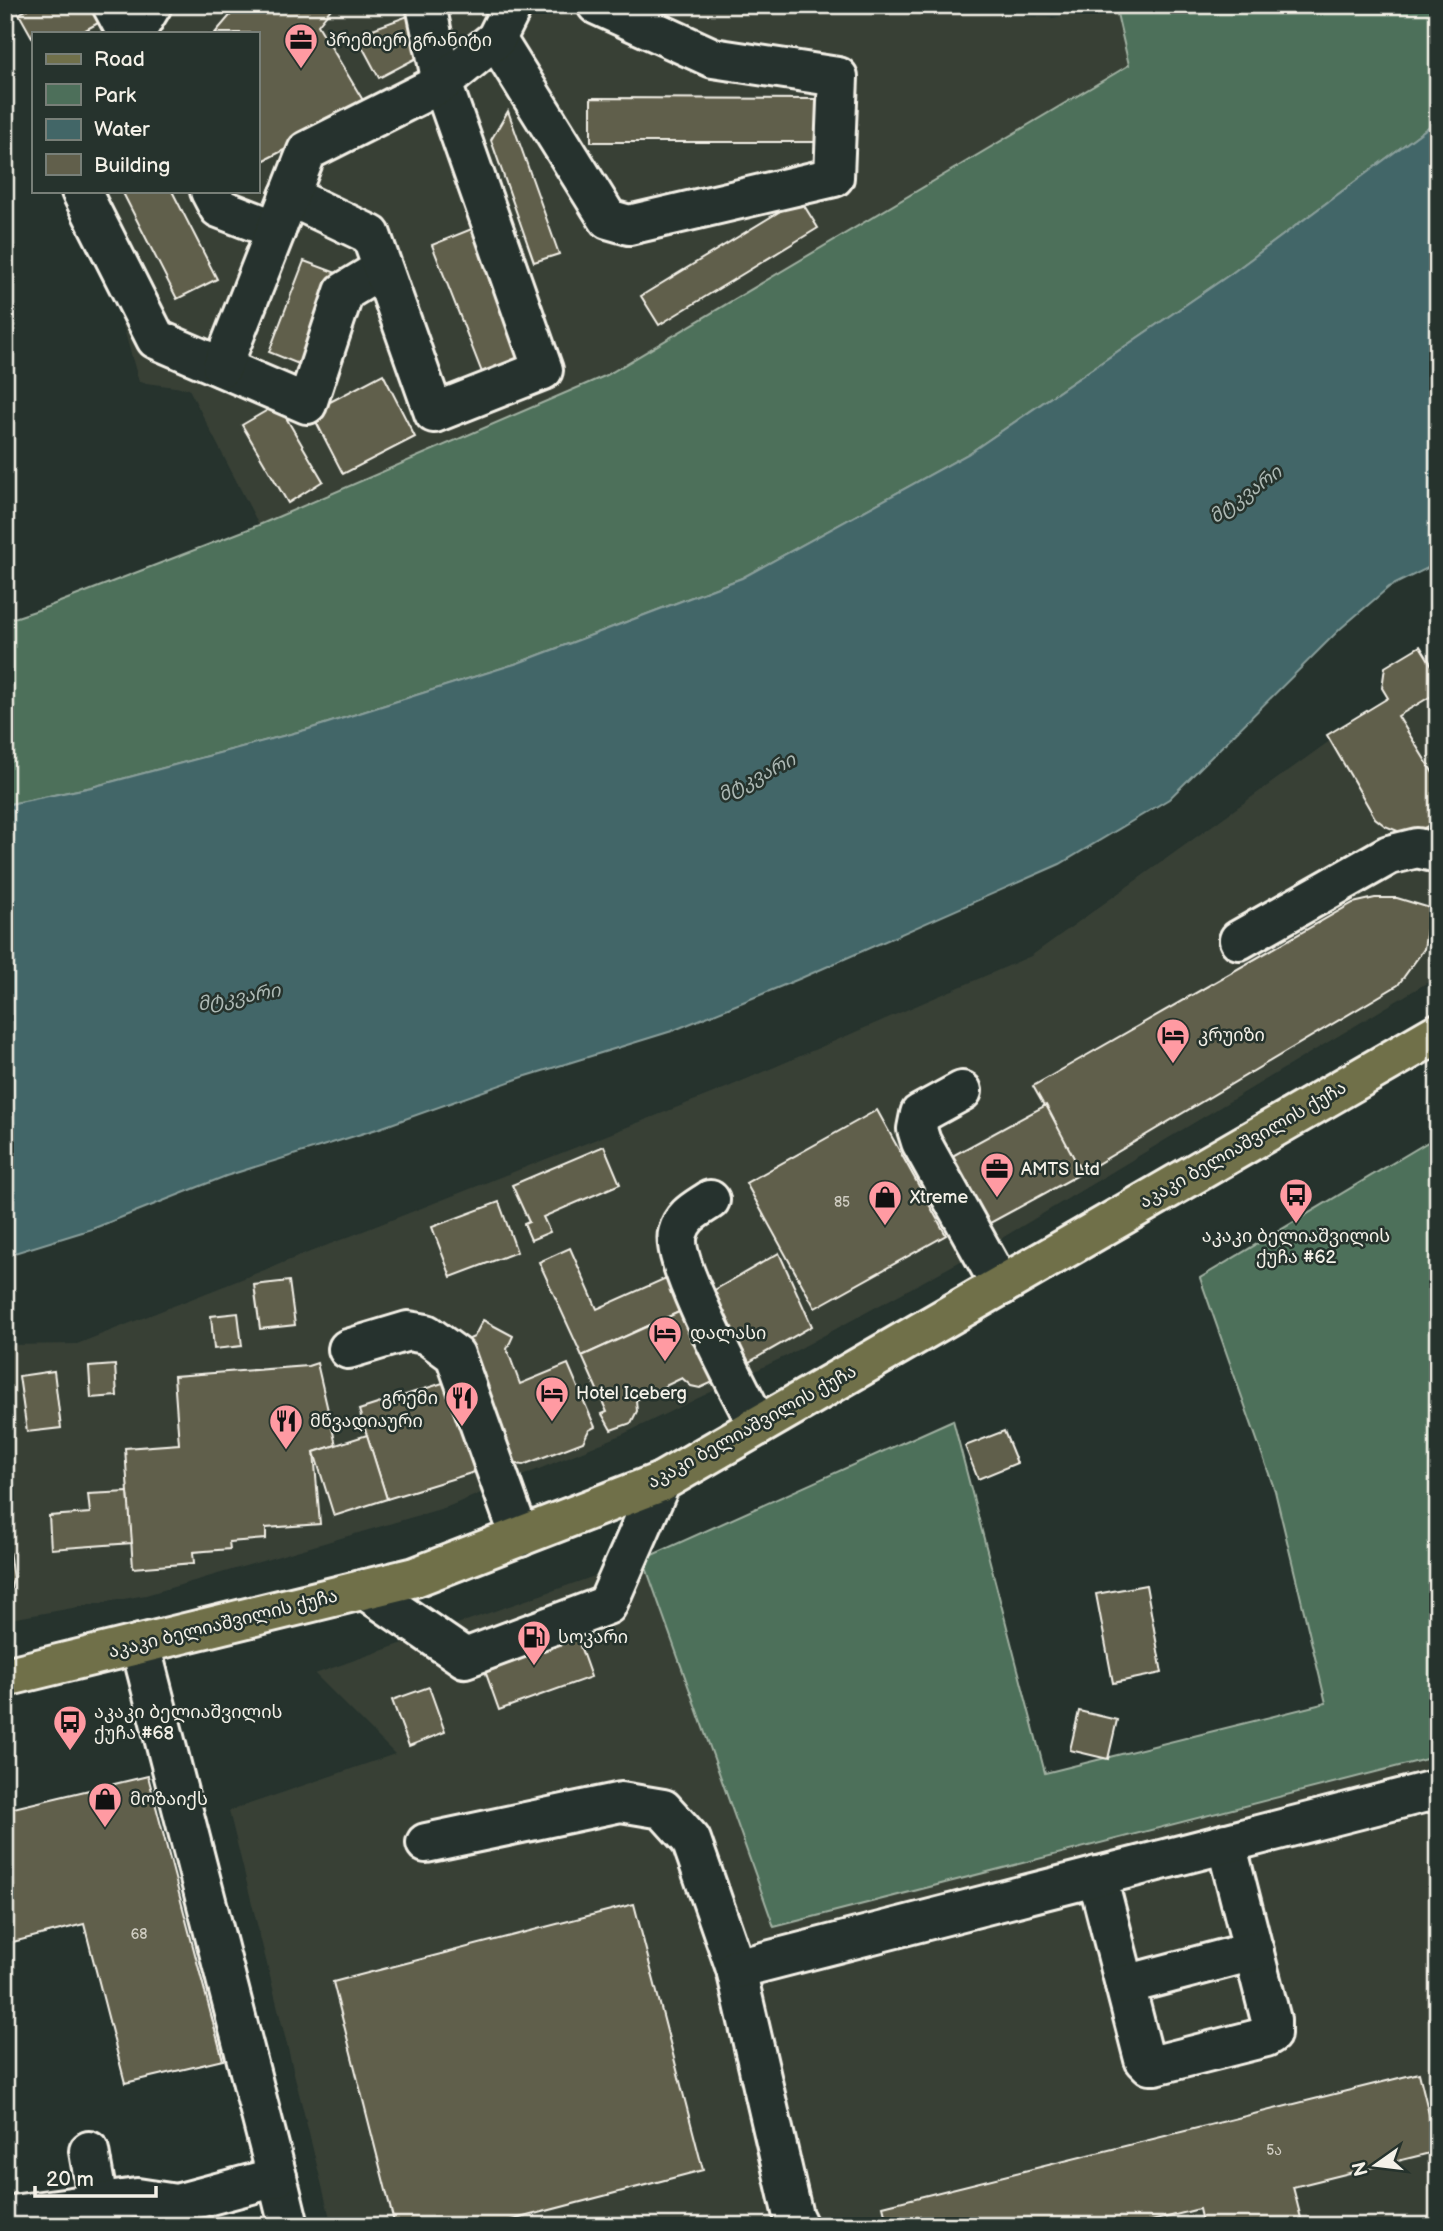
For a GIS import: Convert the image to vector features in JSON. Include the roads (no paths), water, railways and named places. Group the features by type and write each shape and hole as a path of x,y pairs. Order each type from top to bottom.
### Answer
{"main road":[{"name":"აკაკი ბელიაშვილის ქუჩა","path":"5,1677 415,1577 661,1482 1438,1033"}],"lane":[{"path":"112,5 126,32"},
{"path":"136,32 152,5"},
{"path":"289,195 370,235 434,414 543,370 442,83 426,5"},
{"path":"222,367 307,151 442,83 496,39 513,5"},
{"path":"496,39 608,219 629,225 834,177 838,77 713,58 597,5"},
{"path":"82,192 156,339 307,404 344,292 382,269"},
{"path":"211,192 219,208 276,230"},
{"path":"1239,940 1389,855 1417,848 1438,853"},
{"path":"962,1091 920,1114 916,1129 1001,1286"},
{"path":"710,1200 685,1215 677,1236 680,1261 758,1426"},
{"path":"348,1349 408,1331 426,1334 455,1355 520,1536"},
{"path":"364,1589 465,1658 607,1605 661,1482"},
{"path":"140,1644 289,2226"},
{"path":"736,1969 1438,1789"},
{"path":"426,1843 621,1802 663,1809 691,1840 736,1969 794,2223"},
{"path":"1097,1876 1144,2059 1150,2066 1266,2037 1271,2034 1272,2027 1226,1843"},
{"path":"1125,1985 1254,1951"},
{"path":"89,2151 98,2203"},
{"path":"5,2216 137,2198 176,2204 277,2178"}],"water":[{"name":"მტკვარი","path":"1438,120 1438,563 1389,587 1340,629 1169,799 1060,864 799,979 672,1031 520,1078 377,1129 226,1176 92,1229 5,1256 5,805 92,787 309,729 518,663 742,578 968,454 1232,273"}],"place":[{"name":"პრემიერ გრანიტი","path":"301,70"},
{"name":"კრუიზი","path":"1173,1065"},
{"name":"AMTS Ltd","path":"997,1199"},
{"name":"აკაკი ბელიაშვილის ქუჩა #62","path":"1296,1225"},
{"name":"Xtreme","path":"885,1227"},
{"name":"დალასი","path":"665,1363"},
{"name":"Hotel Iceberg","path":"552,1423"},
{"name":"გრემი","path":"462,1428"},
{"name":"მწვადიაური","path":"286,1451"},
{"name":"სოკარი","path":"534,1667"},
{"name":"აკაკი ბელიაშვილის ქუჩა #68","path":"70,1752"},
{"name":"მოზაიქს","path":"105,1829"}]}
